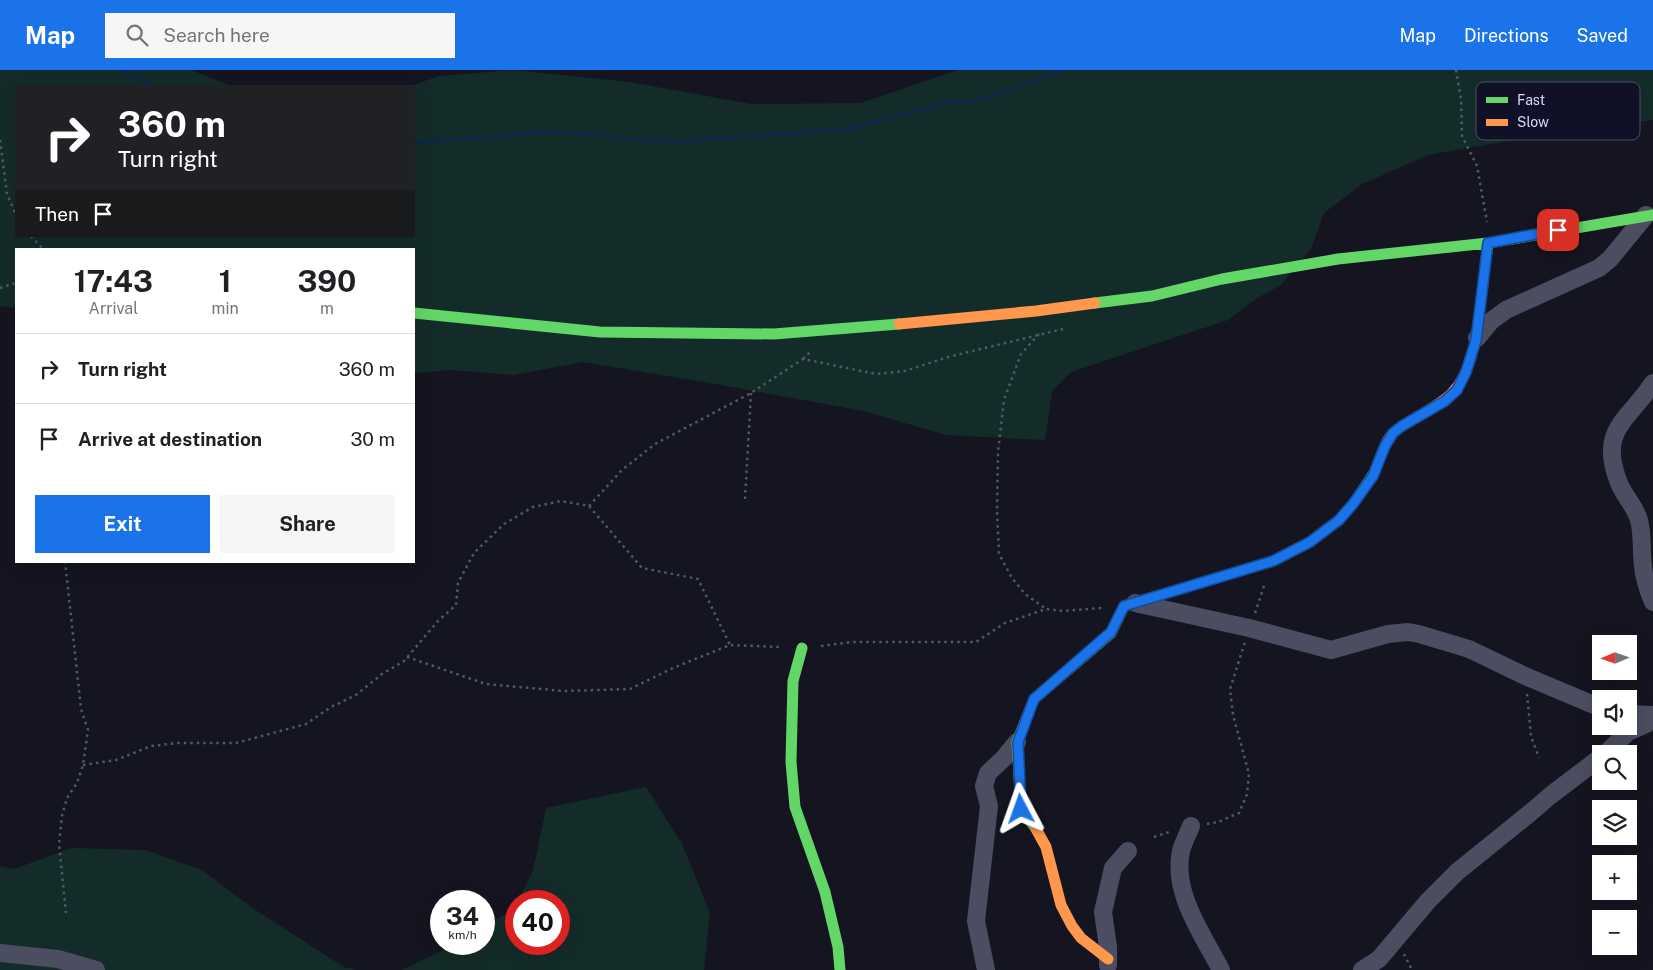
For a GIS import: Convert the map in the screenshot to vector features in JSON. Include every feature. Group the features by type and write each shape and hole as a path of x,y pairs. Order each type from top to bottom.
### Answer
{"street":[{"path":"415,314 600,332 774,334 867,327 1036,311 1152,296 1222,279 1338,259 1488,243 1650,215"},
{"path":"1476,340 1491,321 1506,310 1599,268 1610,259 1650,215"},
{"path":"986,970 976,921 989,806 984,786 988,773 1018,742 1034,699 1111,632 1129,605 1273,561 1310,542 1326,531 1348,509 1373,476 1385,446 1393,433 1445,401 1457,390 1466,372 1476,340 1488,243"},
{"path":"1653,383 1618,428 1612,442 1611,452 1620,485 1639,519 1647,589 1653,602"},
{"path":"1129,605 1249,628 1331,650 1388,634 1408,632 1419,634 1470,649 1525,676 1592,704"},
{"path":"802,648 792,681 791,762 795,807 825,892 838,947 840,970"},
{"path":"1637,714 1653,715"},
{"path":"1614,745 1628,732 1653,720"},
{"path":"1018,742 1021,809 1033,824 1046,847 1061,905 1072,926 1081,938 1108,965"},
{"path":"1362,970 1379,959 1428,901 1457,872 1530,814 1550,795 1592,764"},
{"path":"1191,826 1181,850 1180,872 1186,901 1221,970"},
{"path":"1108,965 1103,912 1113,868 1128,851"},
{"path":"0,952 58,959 96,970"}],"path":[{"path":"1456,70 1461,99 1462,136 1477,166 1487,222"},
{"path":"0,140 7,194 15,213"},
{"path":"32,237 42,248"},
{"path":"0,288 15,283"},
{"path":"589,506 622,470 655,444 751,393 803,359 876,374 905,371 948,357 1040,333 1020,354 1004,400 998,452 997,510 999,554 1012,578 1021,589 1046,609"},
{"path":"745,499 751,393"},
{"path":"83,765 116,760 151,746 177,743 236,743 306,724 332,706 356,695 382,674 404,661 438,621 456,605 458,583 474,553 504,524 533,507 561,501 589,506 642,568 698,579 730,645"},
{"path":"1154,836 1191,826 1218,822 1239,813 1247,794 1249,774 1233,715 1230,689 1273,561"},
{"path":"65,563 81,709 88,730 83,765 77,783 67,798 62,816 59,853 66,913"},
{"path":"407,657 486,684 564,691 630,689 673,668 730,645 802,648 852,642 976,642 1005,623 1046,609 1063,610 1129,605"},
{"path":"1525,676 1531,736 1539,758"}],"green space":[{"path":"0,70 191,70 228,85 15,85 15,237 415,237 414,85 439,76 513,70 629,82 751,104 861,103 958,70 1653,70 1653,120 1640,122 1640,82 1476,82 1476,140 1513,140 1428,155 1362,184 1324,213 1311,249 1281,285 1257,298 1228,320 1071,372 1052,391 1045,440 946,435 864,411 583,362 513,375 451,370 415,373 415,248 15,248 15,308 0,306"},
{"path":"646,787 682,844 710,913 704,970 402,970 433,955 495,955 495,920 505,914 505,955 570,955 570,890 524,890 533,871 546,808"},
{"path":"72,848 145,850 202,870 254,909 344,967 357,970 0,970 0,866 14,869"}],"waterway":[{"path":"118,70 153,85"},
{"path":"415,142 481,138 535,132 587,133 635,140 685,141 849,129 944,103 977,101 1064,70"}],"traffic: fast":[{"path":"1095,303 1152,296 1222,279 1338,259 1488,243 1653,215"},
{"path":"1471,357 1476,340 1488,243"},
{"path":"415,313 600,332 774,334 899,324"},
{"path":"1035,827 1021,809 1017,742 1034,699 1111,633 1124,606 1273,561 1310,542 1339,520 1353,504 1374,473"},
{"path":"802,648 793,681 791,762 795,807 825,892 838,947 840,970"}],"traffic: slow":[{"path":"899,324 1036,311 1095,303"},
{"path":"1374,473 1385,446 1394,432 1445,400 1463,379 1471,357"},
{"path":"1035,827 1046,847 1061,905 1072,926 1081,938 1108,959"}],"route":[{"path":"1021,809 1018,742 1034,699 1111,632 1124,606 1273,561 1310,542 1339,520 1373,476 1385,446 1393,433 1445,401 1457,390 1471,359 1476,340 1488,243 1558,230"}]}
